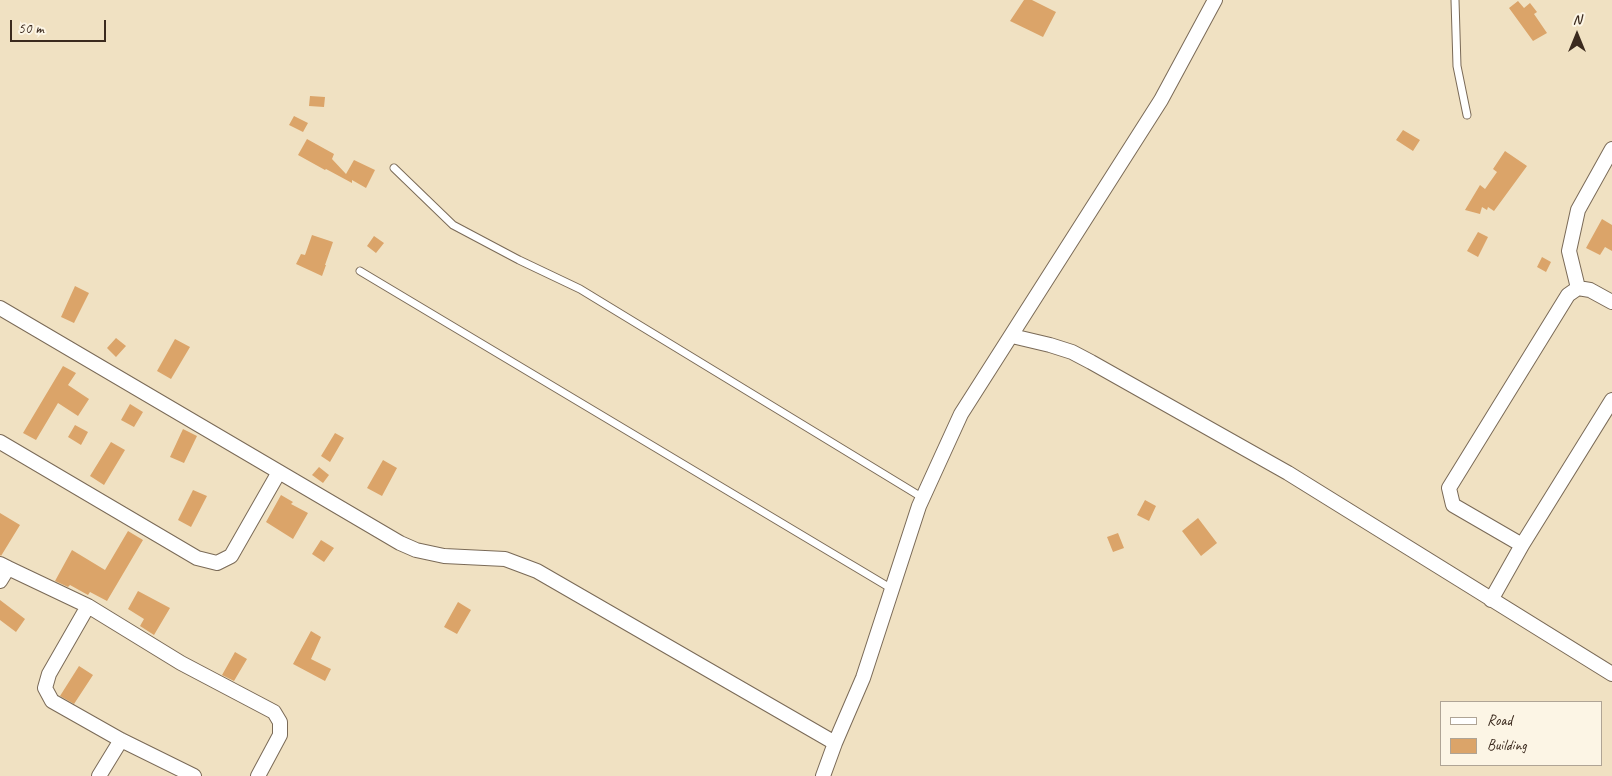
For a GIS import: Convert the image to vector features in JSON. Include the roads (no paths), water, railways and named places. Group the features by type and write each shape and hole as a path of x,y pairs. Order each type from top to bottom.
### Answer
{"street":[{"path":"823,776 835,743 864,678 923,498 961,414 1161,100 1215,0"},
{"path":"1578,288 1569,251 1578,210 1612,150"},
{"path":"1522,545 1454,505 1449,488 1568,295 1578,288 1590,290 1612,302"},
{"path":"0,308 400,543 416,550 444,556 505,559 537,571 835,743"},
{"path":"1012,336 1072,352 1091,362 1288,473 1612,674"},
{"path":"1491,600 1522,545 1612,400"},
{"path":"0,442 197,558 217,563 231,556 278,472"},
{"path":"0,581 4,566 88,606 181,663 274,712 280,722 280,735 258,776"},
{"path":"88,606 49,674 45,688 52,701 121,740 194,776"},
{"path":"99,776 121,740"}],"lane":[{"path":"1455,0 1456,66 1468,115"},
{"path":"394,168 453,225 519,260 580,289 923,498"},
{"path":"360,271 892,589"}]}
